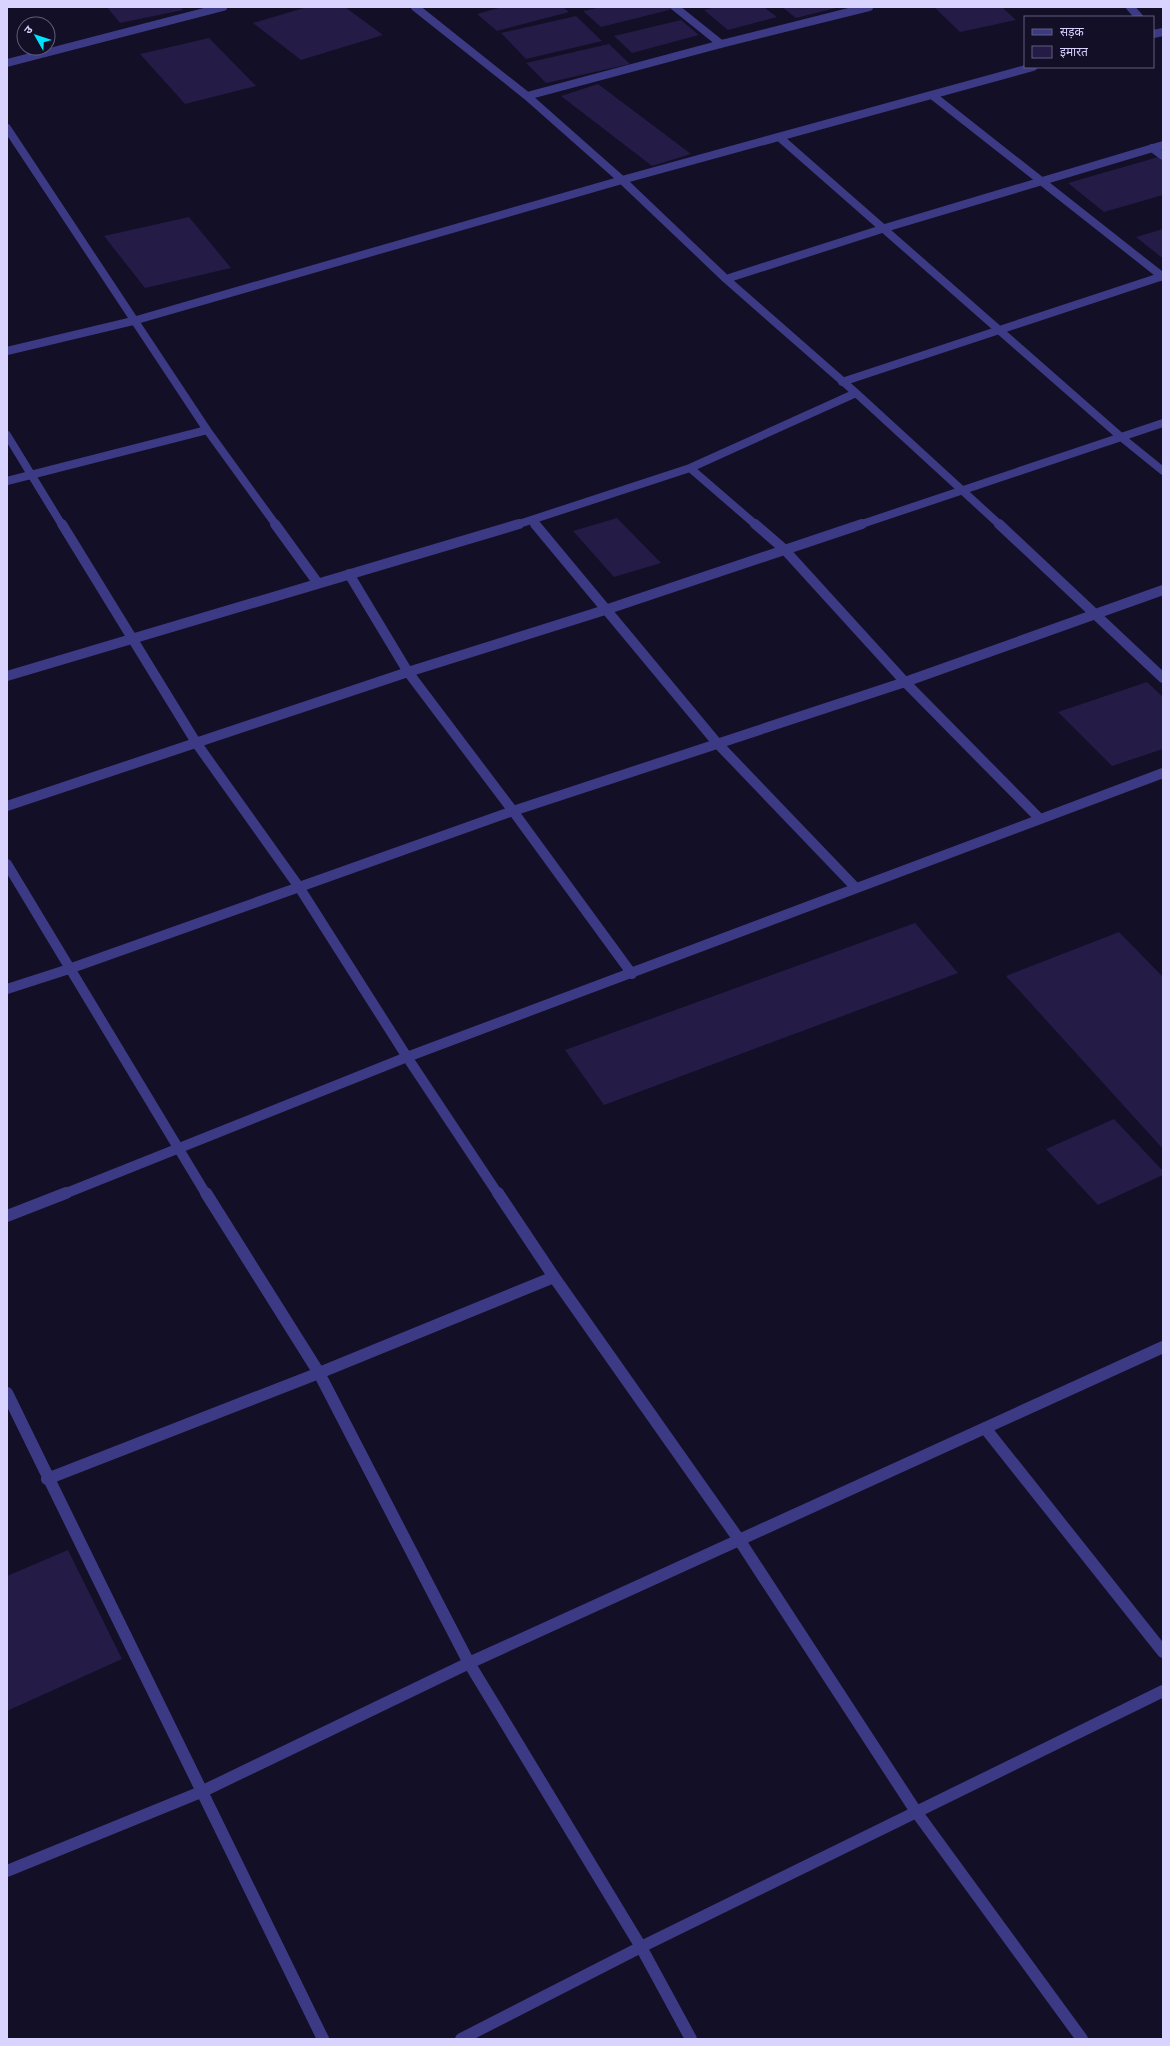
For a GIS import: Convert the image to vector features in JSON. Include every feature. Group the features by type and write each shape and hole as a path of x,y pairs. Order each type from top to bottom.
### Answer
{"street":[{"path":"7,63 224,7"},
{"path":"415,7 527,96 622,180 726,279 856,393 962,489 1163,678"},
{"path":"675,7 720,44"},
{"path":"527,96 720,44 869,7"},
{"path":"1130,7 1138,16"},
{"path":"7,351 133,321 622,180 1029,68"},
{"path":"932,95 1039,181 1163,277"},
{"path":"7,128 133,321 207,430 317,582"},
{"path":"779,137 885,228 1121,437 1163,471"},
{"path":"726,279 885,228 1163,145"},
{"path":"1152,148 1163,156"},
{"path":"842,382 1163,277"},
{"path":"7,676 317,582 532,520 690,468 856,393"},
{"path":"7,806 197,744 408,672 605,610 962,489 1163,423"},
{"path":"7,481 207,430"},
{"path":"7,435 197,744 299,887 406,1057 554,1277 740,1541 917,1813 1082,2039"},
{"path":"690,468 784,549 905,682 1040,819"},
{"path":"532,520 605,610 717,743 855,887"},
{"path":"349,574 408,672 513,811 632,974"},
{"path":"7,989 69,969 513,811 905,682 1163,590"},
{"path":"7,1216 406,1057 632,974 855,887 1163,773"},
{"path":"7,864 177,1147 318,1373 469,1662 641,1947 691,2039"},
{"path":"48,1479 318,1373 554,1277"},
{"path":"7,1871 201,1792 469,1662 740,1541 1163,1347"},
{"path":"7,1393 201,1792 324,2039"},
{"path":"985,1428 1163,1652"},
{"path":"461,2039 641,1947 917,1813 1163,1691"}],"building":[{"path":"107,7 180,7 183,10 120,23"},
{"path":"307,7 345,7 383,35 301,60 253,23"},
{"path":"502,7 563,7 569,12 497,31 477,14"},
{"path":"601,7 670,7 673,9 601,27 583,11"},
{"path":"717,7 764,7 777,17 728,30 704,10"},
{"path":"782,7 836,7 836,8 796,18"},
{"path":"934,7 1002,7 1016,20 960,32"},
{"path":"576,16 602,41 526,59 501,33"},
{"path":"681,20 699,35 632,53 614,36"},
{"path":"209,38 256,86 185,104 140,54"},
{"path":"609,44 630,64 546,83 526,63"},
{"path":"598,84 691,154 652,166 561,96"},
{"path":"1158,157 1163,161 1163,195 1104,212 1068,183"},
{"path":"189,217 231,268 145,288 104,236"},
{"path":"1163,229 1163,256 1161,257 1136,237"},
{"path":"617,518 661,563 614,577 573,531"},
{"path":"1147,682 1163,697 1163,749 1112,766 1058,712"},
{"path":"915,923 958,973 604,1105 565,1050"},
{"path":"1119,932 1163,977 1163,1149 1006,976"},
{"path":"1114,1119 1163,1171 1163,1175 1098,1205 1046,1149"},
{"path":"68,1550 122,1659 7,1711 7,1576"}]}
